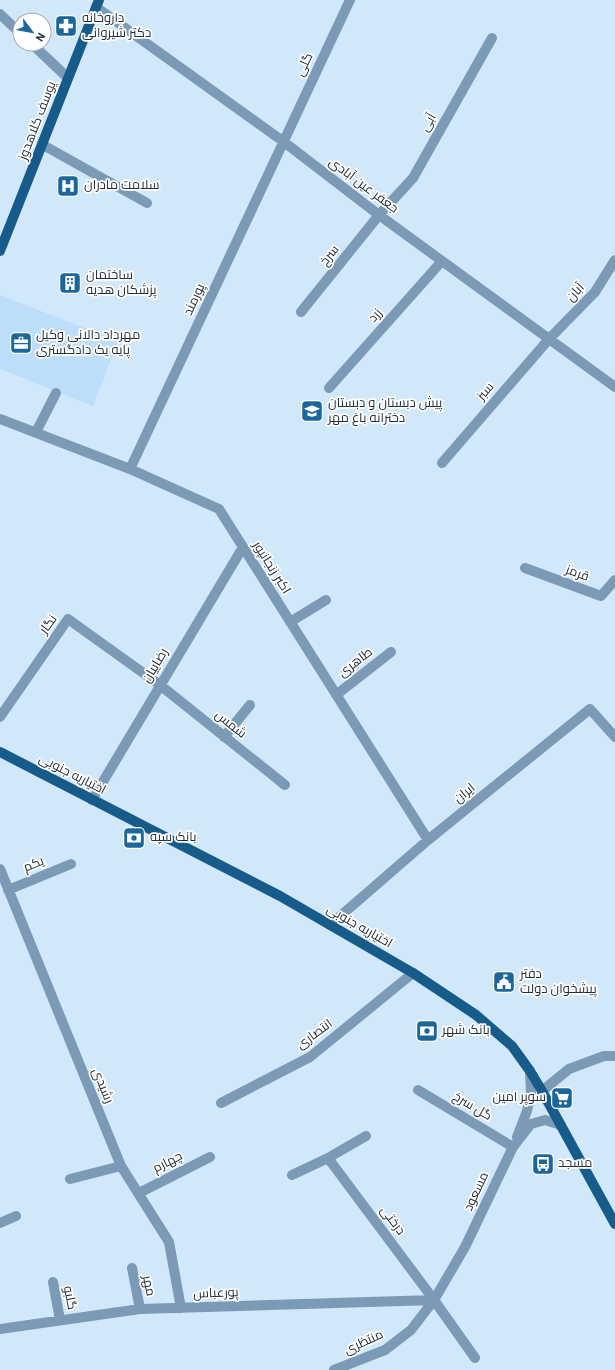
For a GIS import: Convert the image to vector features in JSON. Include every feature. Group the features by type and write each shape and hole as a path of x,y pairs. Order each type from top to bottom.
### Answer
{"main road":[{"name":"یوسف کلاهدوز","path":"0,251 2,239 43,145 97,3"},
{"name":"اختیاریه جنوبی","path":"0,752 280,896 413,973 476,1015 512,1046 530,1072 542,1091 615,1224"}],"street":[{"name":"گلی","path":"284,142 350,0"},
{"name":"جعفر عین آبادی","path":"97,3 284,142 379,215 615,387"},
{"path":"0,14 12,25"},
{"name":"آبی","path":"379,215 412,178 492,38"},
{"path":"40,52 68,78"},
{"name":"پورمند","path":"130,469 284,142"},
{"path":"43,145 147,203"},
{"name":"سرخ","path":"301,312 379,215"},
{"name":"آبان","path":"549,339 595,292 615,260"},
{"name":"زرد","path":"329,388 442,261"},
{"name":"سبز","path":"442,463 549,339"},
{"path":"36,432 56,393"},
{"name":"اکبر زنجانپور","path":"0,419 130,469 219,509 428,840"},
{"name":"رضاییان","path":"92,800 243,547"},
{"name":"قرمز","path":"525,568 601,596 615,580"},
{"path":"290,622 326,600"},
{"name":"نگار","path":"0,717 68,619 160,685"},
{"name":"طاهری","path":"336,695 391,652"},
{"name":"شمس","path":"160,685 284,786"},
{"path":"224,737 250,705"},
{"name":"ایران","path":"330,925 428,840 590,709 615,737"},
{"name":"یکم","path":"8,890 70,864"},
{"name":"رشیدی","path":"0,869 121,1166 169,1242 181,1308"},
{"name":"انتصاری","path":"221,1104 310,1056 413,973"},
{"path":"542,1091 569,1069 604,1056 615,1056"},
{"path":"513,1147 527,1111 532,1093 530,1072"},
{"name":"گل سرخ","path":"418,1090 513,1147"},
{"name":"مسعود","path":"434,1300 465,1247 513,1147 531,1124 545,1120 561,1125"},
{"path":"292,1175 328,1158 366,1136"},
{"name":"چهارم","path":"139,1193 210,1157"},
{"name":"درختی","path":"328,1158 434,1300 475,1358"},
{"path":"70,1179 121,1166"},
{"path":"0,1223 16,1216"},
{"name":"مهر","path":"132,1268 140,1310"},
{"name":"گلبو","path":"53,1282 60,1320"},
{"name":"پورعباس","path":"0,1329 140,1310 434,1300"},
{"name":"منتظری","path":"334,1370 351,1367 385,1350 411,1330 434,1300"}],"shaded area":[{"path":"0,295 118,341 93,406 0,369"}],"place":[{"name":"داروخانه دکتر شیروانی","path":"66,26"},
{"name":"سلامت مادران","path":"68,186"},
{"name":"ساختمان پزشکان هدیه","path":"70,283"},
{"name":"مهرداد دالانی وکیل پایه یک دادگستری","path":"21,343"},
{"name":"پیش دبستان و دبستان دخترانه باغ مهر","path":"312,411"},
{"name":"بانک سپه","path":"134,838"},
{"name":"دفتر پیشخوان دولت","path":"504,982"},
{"name":"بانک شهر","path":"427,1031"},
{"name":"سوپر امین","path":"562,1098"},
{"name":"مسجد","path":"543,1164"}]}
